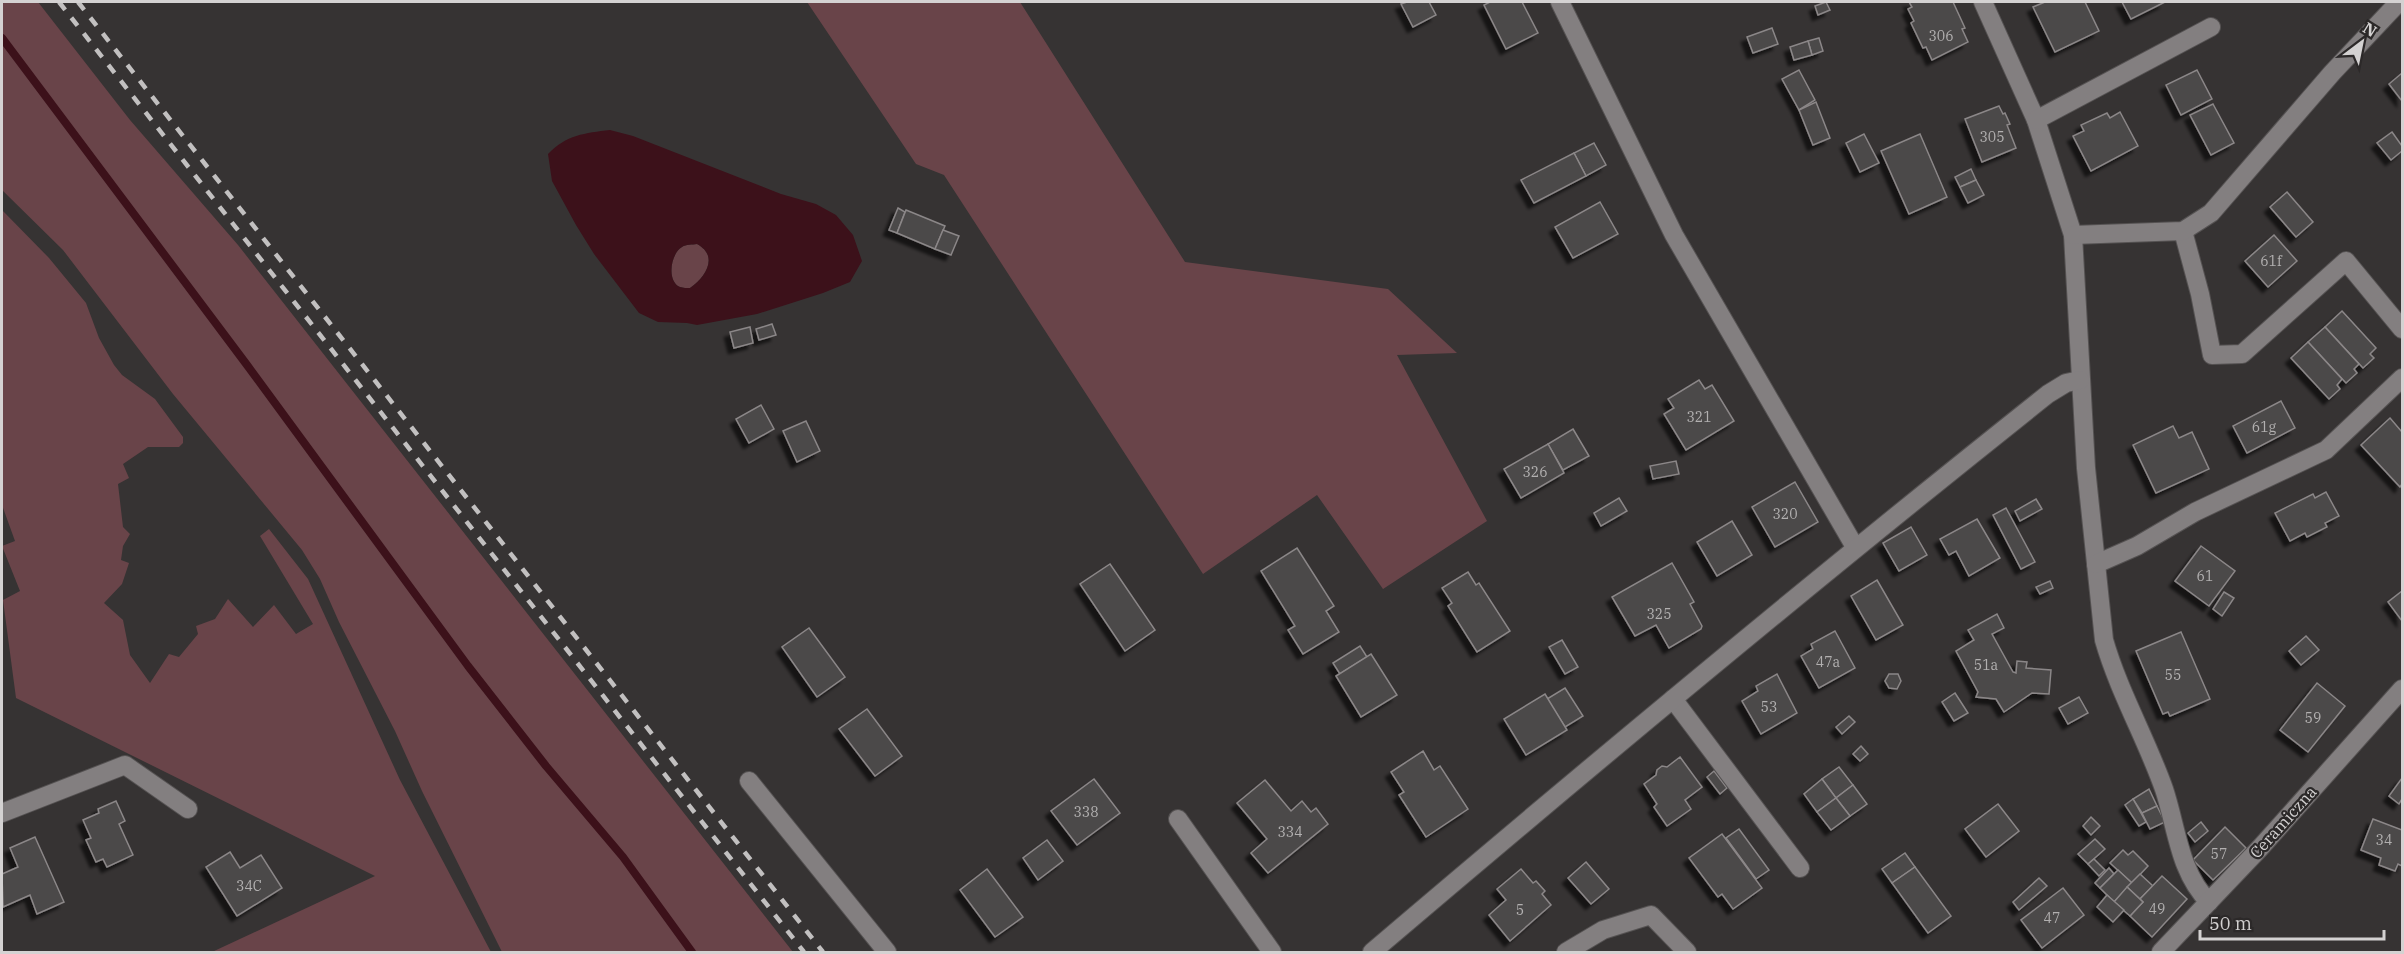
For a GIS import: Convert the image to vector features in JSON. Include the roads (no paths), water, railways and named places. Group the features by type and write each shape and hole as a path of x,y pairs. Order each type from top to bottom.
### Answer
{"street":[{"path":"1560,2 1674,235 1856,548"},
{"path":"1983,2 2036,120 2073,235 2086,468 2104,640 2111,665 2163,788 2179,847 2193,883 2209,902"},
{"path":"2073,235 2183,231 2211,213 2332,73 2399,2"},
{"path":"2036,120 2211,27"},
{"path":"2183,231 2200,294 2212,355 2242,354 2346,261 2403,329"},
{"path":"2096,564 2137,546 2215,502 2326,450 2403,378"},
{"path":"1372,952 1856,548 2048,394 2066,383 2080,380"},
{"name":"Ceramiczna","path":"2161,952 2403,689"},
{"path":"1673,699 1800,868"},
{"path":"2,813 125,765 188,809"},
{"path":"749,781 887,952"},
{"path":"1178,819 1272,952"},
{"path":"1566,952 1602,930 1651,915 1687,952"}],"waterway":[{"path":"2,38 247,365 468,666 546,766 623,857 692,952"}],"railway":[{"path":"59,2 804,952"},
{"path":"78,2 823,952"}]}
